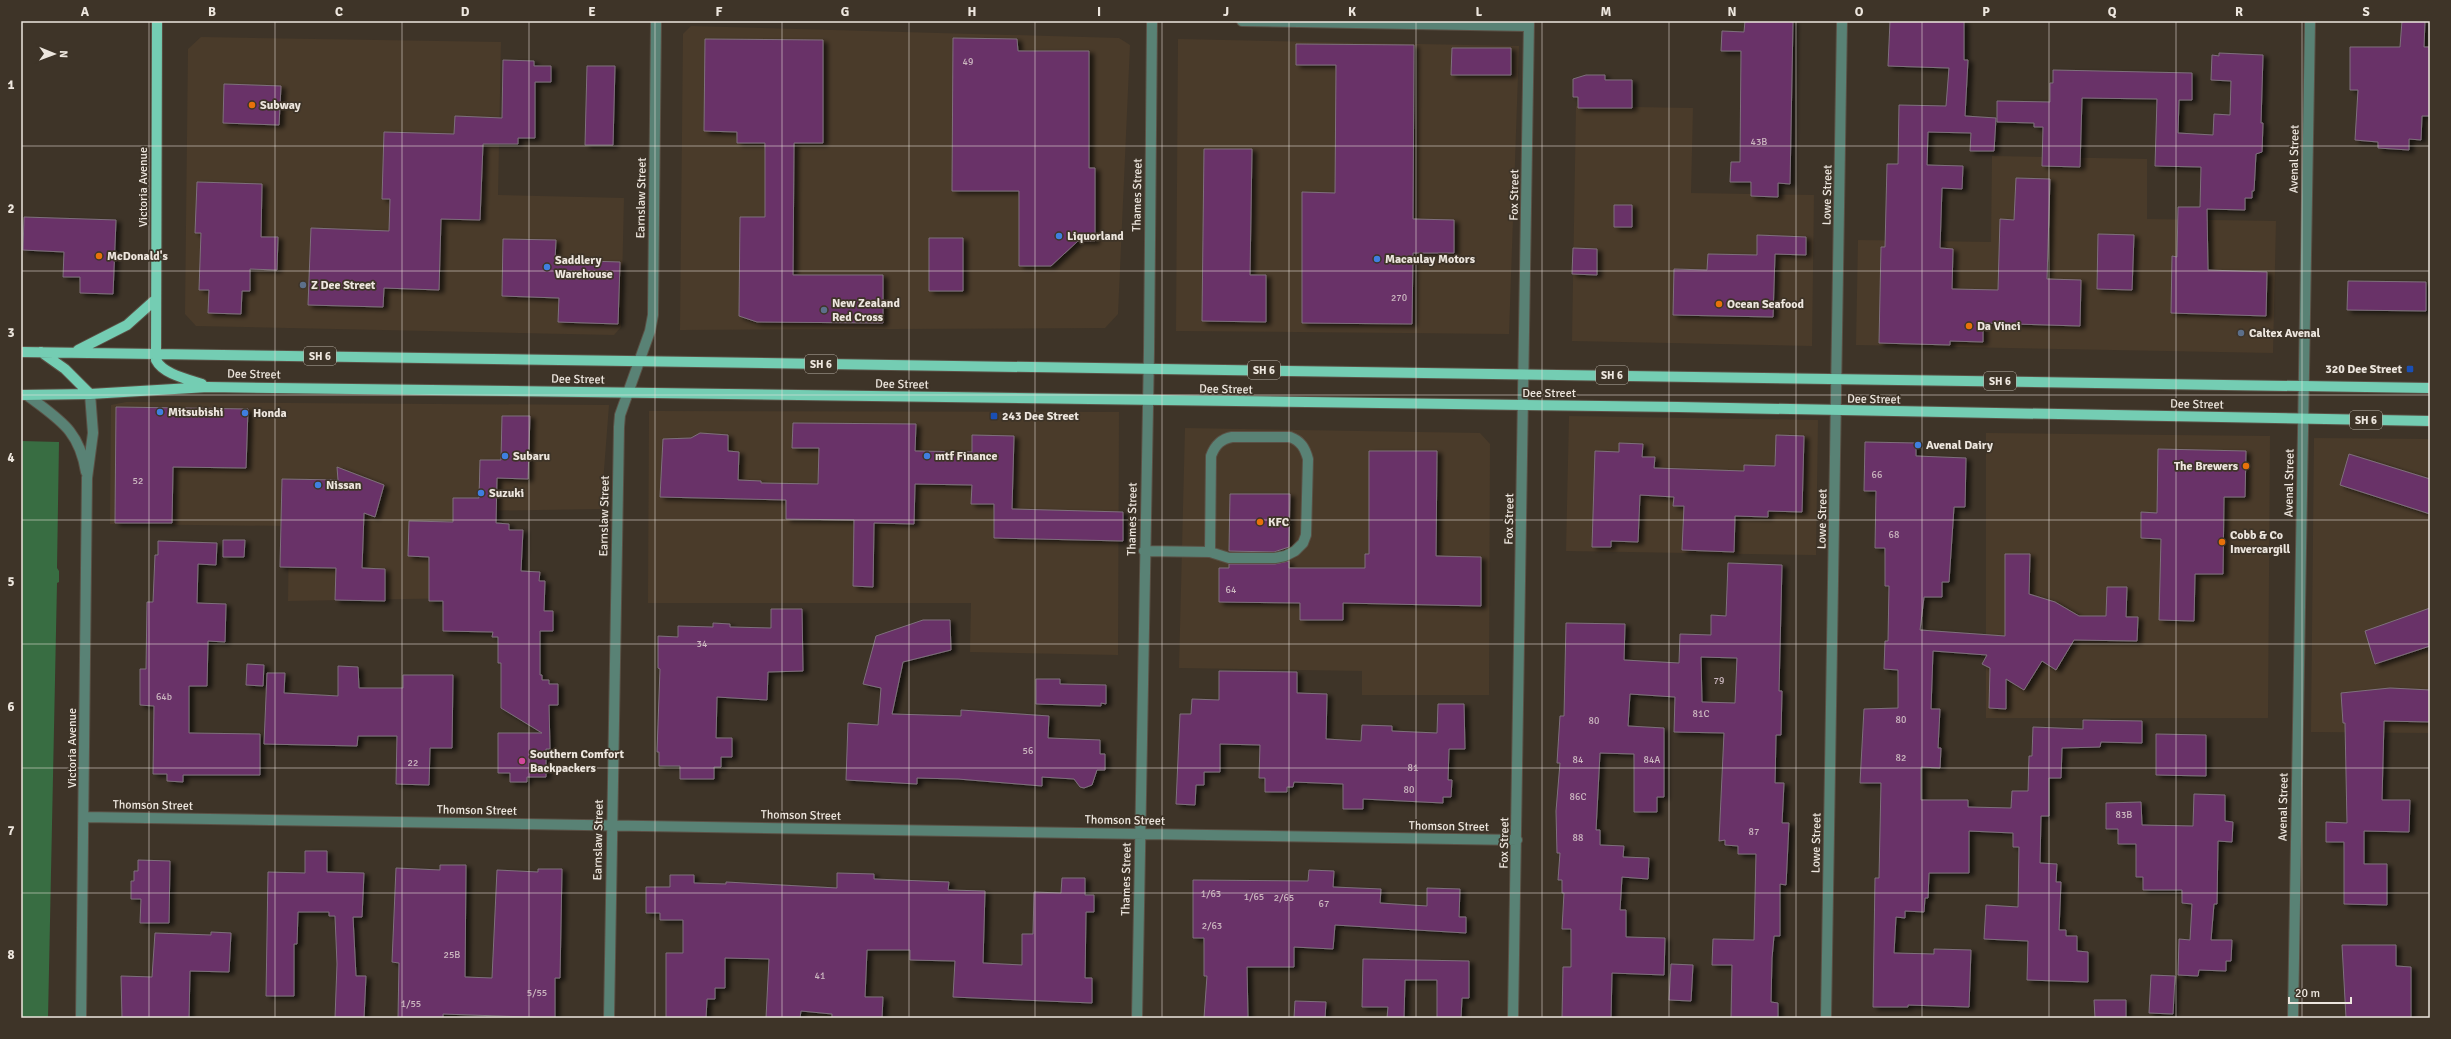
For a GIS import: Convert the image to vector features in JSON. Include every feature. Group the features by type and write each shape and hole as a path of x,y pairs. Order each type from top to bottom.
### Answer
{"main road":[{"name":"Victoria Avenue","path":"155,353 157,21"},
{"path":"76,351 127,325 156,299"},
{"name":"Dee Street","path":"21,352 76,351 640,362 1148,368 2430,388"},
{"path":"41,352 65,369 90,394"},
{"path":"155,353 159,365 164,369 208,386"},
{"name":"Dee Street","path":"24,395 90,394 208,386 2430,421"}],"street":[{"name":"Earnslaw Street","path":"608,1018 618,427 620,415 640,362 653,315 656,21"},
{"name":"Thames Street","path":"1136,1018 1148,368 1152,21"},
{"path":"1242,21 1529,23"},
{"name":"Lowe Street","path":"1826,1018 1837,411 1836,378 1842,21"},
{"name":"Avenal Street","path":"2293,1018 2310,21"},
{"name":"Fox Street","path":"1513,1018 1525,406 1529,23"},
{"name":"Victoria Avenue","path":"81,1018 87,478 93,433 90,394"},
{"name":"Victoria Avenue","path":"24,395 63,421 72,431 84,460 87,478"},
{"path":"1144,551 1210,552 1229,558 1285,556 1303,543 1306,535 1308,459 1302,444 1290,437 1232,437 1220,441 1211,456 1210,552"},
{"name":"Thomson Street","path":"84,817 1517,840"}],"shaded area":[{"path":"691,26 1119,38 1130,45 1118,314 1105,328 680,330 683,34"},
{"path":"201,37 501,42 498,195 624,198 621,327 614,335 196,326 185,314 188,49"},
{"path":"1178,39 1519,46 1509,334 1176,331"},
{"path":"1576,106 1693,108 1691,193 1814,195 1812,346 1572,341"},
{"path":"1992,156 2147,159 2147,219 2276,221 2273,353 1856,345 1858,240 1991,242"},
{"path":"126,402 609,405 601,509 467,511 465,598 288,601 289,526 110,524 111,405"},
{"path":"649,411 1119,412 1118,655 970,652 971,603 648,603"},
{"path":"1569,416 1818,420 1816,555 1566,551"},
{"path":"1185,428 1480,433 1490,444 1489,695 1362,695 1362,671 1179,668"},
{"path":"1986,433 2270,436 2268,718 1986,718"},
{"path":"2314,438 2430,439 2430,733 2311,732"}],"green space":[{"path":"21,441 59,442 57,568 59,571 59,582 57,583 48,1018 21,1018"}],"building":[{"path":"1745,21 1793,21 1790,184 1778,183 1778,197 1751,196 1751,182 1730,182 1731,162 1740,162 1741,51 1721,51 1722,31 1744,32"},
{"path":"1890,21 1964,21 1964,60 1968,60 1965,116 1996,118 1994,151 1970,151 1971,133 1928,132 1927,165 1963,166 1962,189 1942,188 1940,248 1953,249 1952,289 1998,290 2000,219 2014,220 2016,178 2050,179 2047,279 2081,280 2080,326 1983,323 1983,342 1950,341 1950,345 1879,343 1881,247 1885,247 1887,164 1898,164 1899,105 1946,106 1949,68 1888,66"},
{"path":"2402,21 2425,21 2424,47 2430,47 2430,116 2422,116 2421,140 2409,139 2409,150 2378,148 2378,142 2355,140 2358,90 2350,90 2350,47 2400,47"},
{"path":"953,38 1017,39 1018,51 1089,51 1089,168 1095,168 1095,241 1078,241 1051,266 1019,266 1019,191 952,191"},
{"path":"705,39 823,40 823,143 794,143 793,275 883,275 883,323 757,322 739,316 740,217 765,217 765,143 737,143 737,132 704,131"},
{"path":"1296,44 1414,45 1413,219 1454,220 1454,253 1413,253 1412,324 1302,323 1302,192 1335,193 1336,65 1296,65"},
{"path":"1452,48 1511,48 1511,75 1451,75"},
{"path":"2219,53 2263,55 2261,123 2263,123 2262,152 2256,154 2254,191 2252,191 2252,198 2245,198 2245,210 2207,209 2208,270 2267,272 2266,316 2171,313 2172,256 2177,257 2178,207 2200,207 2201,167 2155,166 2157,99 2082,98 2080,167 2042,166 2043,127 2034,127 2034,123 1997,122 1997,101 2050,102 2050,83 2053,83 2053,70 2192,73 2192,100 2179,100 2178,133 2213,135 2214,114 2230,115 2231,81 2211,80 2212,55 2219,56"},
{"path":"503,60 534,61 534,66 551,66 551,82 535,82 535,138 518,138 518,144 483,144 480,220 441,219 439,290 384,288 383,307 308,305 311,228 389,231 390,199 382,199 384,132 454,134 455,116 502,118"},
{"path":"587,66 615,66 613,145 585,145"},
{"path":"1586,75 1605,75 1605,80 1632,80 1632,108 1578,108 1578,97 1573,97 1573,79"},
{"name":"Subway","path":"224,84 281,86 279,125 223,123"},
{"path":"1204,149 1252,149 1250,275 1266,275 1266,322 1202,321"},
{"path":"197,182 262,184 261,237 278,237 277,270 250,269 250,291 242,291 241,314 208,313 209,290 199,290 201,233 195,233"},
{"path":"1614,205 1632,205 1632,227 1614,227"},
{"path":"24,217 116,220 113,294 80,293 80,277 63,277 64,252 23,250"},
{"path":"2098,234 2134,235 2132,290 2097,289"},
{"path":"1757,235 1806,237 1806,255 1775,254 1773,317 1673,315 1674,269 1707,270 1708,254 1757,255"},
{"path":"929,238 963,238 963,291 929,291"},
{"path":"503,239 556,240 555,260 620,262 618,324 558,322 559,298 502,296"},
{"path":"1573,248 1597,249 1597,275 1572,274"},
{"path":"2348,281 2426,282 2426,311 2347,310"},
{"path":"116,407 248,409 246,468 173,467 172,523 115,523"},
{"path":"502,416 530,416 528,479 497,478 496,523 509,524 509,530 523,530 521,571 540,572 539,581 545,581 544,611 553,611 553,631 540,631 540,675 542,675 542,680 549,680 549,684 558,684 558,705 549,705 550,749 546,749 546,777 527,777 527,782 510,782 510,773 498,773 498,733 542,733 501,708 501,663 498,663 498,637 492,637 493,632 443,631 443,601 429,601 429,557 408,556 409,521 453,522 453,498 479,498 480,460 501,460"},
{"path":"793,423 916,424 915,451 972,452 972,435 1014,436 1012,509 1123,512 1123,541 994,538 994,504 971,504 972,485 915,484 914,524 874,523 873,587 853,586 854,520 786,519 786,500 660,497 663,439 691,438 700,433 728,435 728,451 739,452 738,480 761,481 761,483 818,484 819,448 792,448"},
{"path":"1776,435 1804,436 1802,512 1768,511 1768,517 1735,516 1734,552 1682,550 1684,506 1673,506 1674,497 1640,495 1638,542 1611,541 1611,547 1592,547 1595,451 1619,452 1619,443 1643,444 1642,457 1655,457 1654,468 1744,471 1744,465 1775,466"},
{"path":"1865,442 1916,443 1916,456 1966,458 1965,507 1954,507 1949,582 1942,582 1942,597 1924,597 1920,630 2005,636 2005,554 2030,554 2029,594 2055,602 2079,616 2106,616 2107,587 2127,587 2126,617 2138,617 2137,641 2074,640 2056,670 2042,661 2024,690 2006,679 2006,709 1989,708 1990,668 1982,664 1987,655 1933,651 1931,709 1940,709 1938,748 1941,748 1940,768 1921,767 1921,800 1968,800 1968,807 2011,808 2012,791 2028,791 2029,756 2032,756 2033,727 2083,729 2083,720 2142,721 2142,743 2101,742 2100,747 2062,748 2061,778 2049,778 2049,816 2041,816 2040,863 2057,864 2056,882 2061,882 2059,930 2066,930 2066,936 2077,936 2077,951 2088,952 2088,982 2027,980 2028,941 1984,939 1986,905 2018,907 2019,847 2013,847 2013,833 1969,831 1969,873 1929,873 1928,898 1925,898 1924,912 1905,911 1905,918 1896,917 1894,953 1934,954 1934,949 1971,950 1969,1007 1908,1005 1908,1007 1873,1007 1875,878 1879,878 1881,783 1860,783 1864,709 1898,708 1898,670 1884,669 1885,641 1888,641 1889,586 1885,586 1885,548 1875,548 1876,491 1864,491"},
{"path":"2158,449 2246,451 2245,497 2224,497 2223,574 2195,574 2194,621 2159,620 2161,539 2141,538 2141,512 2157,513"},
{"path":"1369,451 1437,451 1436,556 1481,557 1481,606 1343,603 1343,620 1300,620 1300,603 1219,602 1219,568 1229,568 1229,564 1275,564 1289,561 1289,568 1365,568 1365,554 1369,554"},
{"path":"2349,454 2430,479 2430,514 2340,485"},
{"path":"337,467 384,485 375,517 364,513 362,568 385,569 385,601 335,600 336,568 280,567 282,479 338,480"},
{"name":"KFC","path":"1230,494 1290,494 1289,547 1274,552 1229,551"},
{"path":"223,540 245,540 244,557 223,557"},
{"path":"158,541 217,543 216,565 198,564 197,603 226,604 225,642 208,641 207,686 189,686 189,733 260,734 260,775 183,775 183,782 167,781 167,774 153,774 154,706 140,705 140,669 146,669 147,602 153,602 155,555 158,555"},
{"path":"1728,563 1782,565 1779,691 1782,691 1781,735 1776,735 1775,783 1784,783 1782,823 1789,823 1786,885 1780,884 1780,936 1774,936 1772,958 1771,1002 1778,1003 1778,1018 1731,1018 1732,965 1712,965 1713,939 1754,940 1756,854 1738,854 1738,846 1725,845 1725,840 1719,841 1724,733 1674,732 1675,697 1630,694 1628,726 1664,728 1664,797 1657,797 1657,812 1634,812 1634,754 1600,753 1596,830 1600,830 1600,845 1624,846 1623,857 1649,858 1648,879 1622,877 1620,910 1626,910 1626,937 1665,938 1664,975 1612,973 1611,1018 1562,1018 1563,967 1571,967 1571,929 1562,929 1564,893 1562,893 1562,880 1558,880 1560,853 1557,853 1556,811 1560,763 1557,763 1560,716 1564,716 1566,623 1625,624 1624,660 1679,663 1680,634 1711,635 1711,615 1726,616","holes":["1701,657 1737,658 1735,703 1702,702"]},
{"path":"2430,608 2430,646 2375,664 2365,631"},
{"path":"771,609 802,609 803,671 768,672 767,700 717,697 716,738 732,738 732,757 721,757 721,767 714,767 714,779 680,779 680,766 659,766 659,752 657,752 660,669 658,668 658,636 678,637 678,626 713,627 713,623 730,624 730,627 771,628"},
{"path":"923,620 950,620 951,650 903,662 892,714 961,716 961,710 1049,716 1048,738 1100,740 1100,754 1105,754 1105,770 1097,770 1092,785 1084,788 1080,787 1074,779 1042,777 1042,786 958,779 917,778 917,784 846,780 848,723 878,725 881,688 863,684 876,636"},
{"path":"247,664 264,665 263,686 246,685"},
{"path":"338,666 358,667 359,688 403,688 403,675 453,675 452,748 430,748 429,785 396,784 397,736 358,736 357,746 264,744 267,673 285,673 284,693 338,696"},
{"path":"1219,671 1297,672 1297,693 1327,694 1326,739 1361,741 1362,725 1392,726 1392,731 1437,733 1438,704 1464,704 1465,749 1449,749 1448,780 1452,780 1451,797 1443,797 1443,803 1363,799 1363,809 1343,809 1343,784 1294,782 1293,787 1287,787 1287,792 1265,792 1265,778 1259,778 1260,745 1220,744 1220,772 1204,772 1204,785 1196,785 1195,805 1176,804 1180,714 1191,714 1192,699 1219,700"},
{"path":"1036,679 1060,679 1060,684 1106,685 1106,704 1101,703 1101,706 1036,704"},
{"path":"2390,688 2430,690 2430,722 2384,721 2382,800 2410,800 2409,832 2364,831 2364,864 2387,864 2387,905 2344,904 2344,842 2326,842 2326,822 2347,823 2345,723 2343,723 2341,693"},
{"path":"2156,734 2206,735 2206,776 2156,775"},
{"path":"2194,794 2225,795 2225,821 2233,822 2232,842 2218,841 2217,904 2214,904 2211,940 2232,940 2231,961 2226,961 2226,971 2199,970 2198,976 2178,975 2179,939 2190,940 2192,904 2182,903 2182,890 2143,890 2143,877 2136,877 2136,844 2118,844 2118,829 2106,829 2106,803 2141,802 2142,825 2193,826"},
{"path":"305,851 327,851 327,872 364,873 362,917 353,917 356,976 366,976 364,1018 335,1018 337,964 335,916 329,916 329,912 298,912 297,944 294,944 294,996 266,996 268,872 305,873"},
{"path":"138,860 170,861 169,923 140,923 141,899 131,899 131,881 134,881 134,871 138,871"},
{"path":"440,865 466,865 465,977 492,978 497,870 538,872 538,869 562,869 560,978 555,978 555,1018 443,1014 443,1018 398,1018 399,963 392,962 396,868 440,870"},
{"path":"1309,870 1334,871 1333,887 1381,889 1380,903 1427,906 1427,888 1460,889 1459,917 1466,917 1466,933 1335,925 1333,949 1294,947 1294,967 1247,967 1248,1018 1204,1018 1207,976 1204,976 1204,938 1193,938 1193,880 1308,881"},
{"path":"837,873 874,874 874,879 949,882 948,890 985,891 983,963 1022,965 1022,934 1033,934 1034,892 1061,893 1062,878 1085,878 1085,895 1094,895 1094,912 1086,912 1085,978 1092,978 1092,1003 953,997 955,961 910,960 910,950 867,950 865,997 883,997 882,1018 832,1018 832,1014 801,1011 800,1018 766,1018 769,959 725,958 725,988 715,988 715,999 707,999 706,1018 666,1018 666,953 683,953 683,920 660,920 660,913 646,913 646,887 670,887 670,875 694,875 694,883 726,884 726,882 837,888"},
{"path":"211,932 231,933 229,972 190,971 189,1018 122,1018 121,976 152,977 155,933 211,935"},
{"path":"2342,945 2396,945 2396,966 2411,967 2411,1018 2346,1018"},
{"path":"1363,959 1469,961 1469,998 1462,998 1461,1018 1437,1018 1437,980 1405,980 1404,1018 1387,1018 1388,1007 1362,1007"},
{"path":"1671,964 1693,965 1691,1001 1669,1000"},
{"path":"2151,975 2175,976 2173,1014 2149,1013"},
{"path":"2094,1000 2126,1000 2126,1018 2095,1018"},
{"path":"1295,1001 1326,1002 1325,1018 1294,1018"}],"place":[{"name":"Subway","path":"252,105"},
{"name":"Liquorland","path":"1059,236"},
{"name":"McDonald's","path":"99,256"},
{"name":"Macaulay Motors","path":"1377,259"},
{"name":"Saddlery Warehouse","path":"547,267"},
{"name":"Z Dee Street","path":"303,285"},
{"name":"Ocean Seafood","path":"1719,304"},
{"name":"New Zealand Red Cross","path":"824,310"},
{"name":"Da Vinci","path":"1969,326"},
{"name":"Caltex Avenal","path":"2241,333"},
{"name":"320 Dee Street","path":"2410,369"},
{"name":"Mitsubishi","path":"160,412"},
{"name":"Honda","path":"245,413"},
{"name":"243 Dee Street","path":"994,416"},
{"name":"Avenal Dairy","path":"1918,445"},
{"name":"Subaru","path":"505,456"},
{"name":"mtf Finance","path":"927,456"},
{"name":"The Brewers","path":"2246,466"},
{"name":"Nissan","path":"318,485"},
{"name":"Suzuki","path":"481,493"},
{"name":"KFC","path":"1260,522"},
{"name":"Cobb & Co Invercargill","path":"2222,542"},
{"name":"Southern Comfort Backpackers","path":"522,761"}]}
